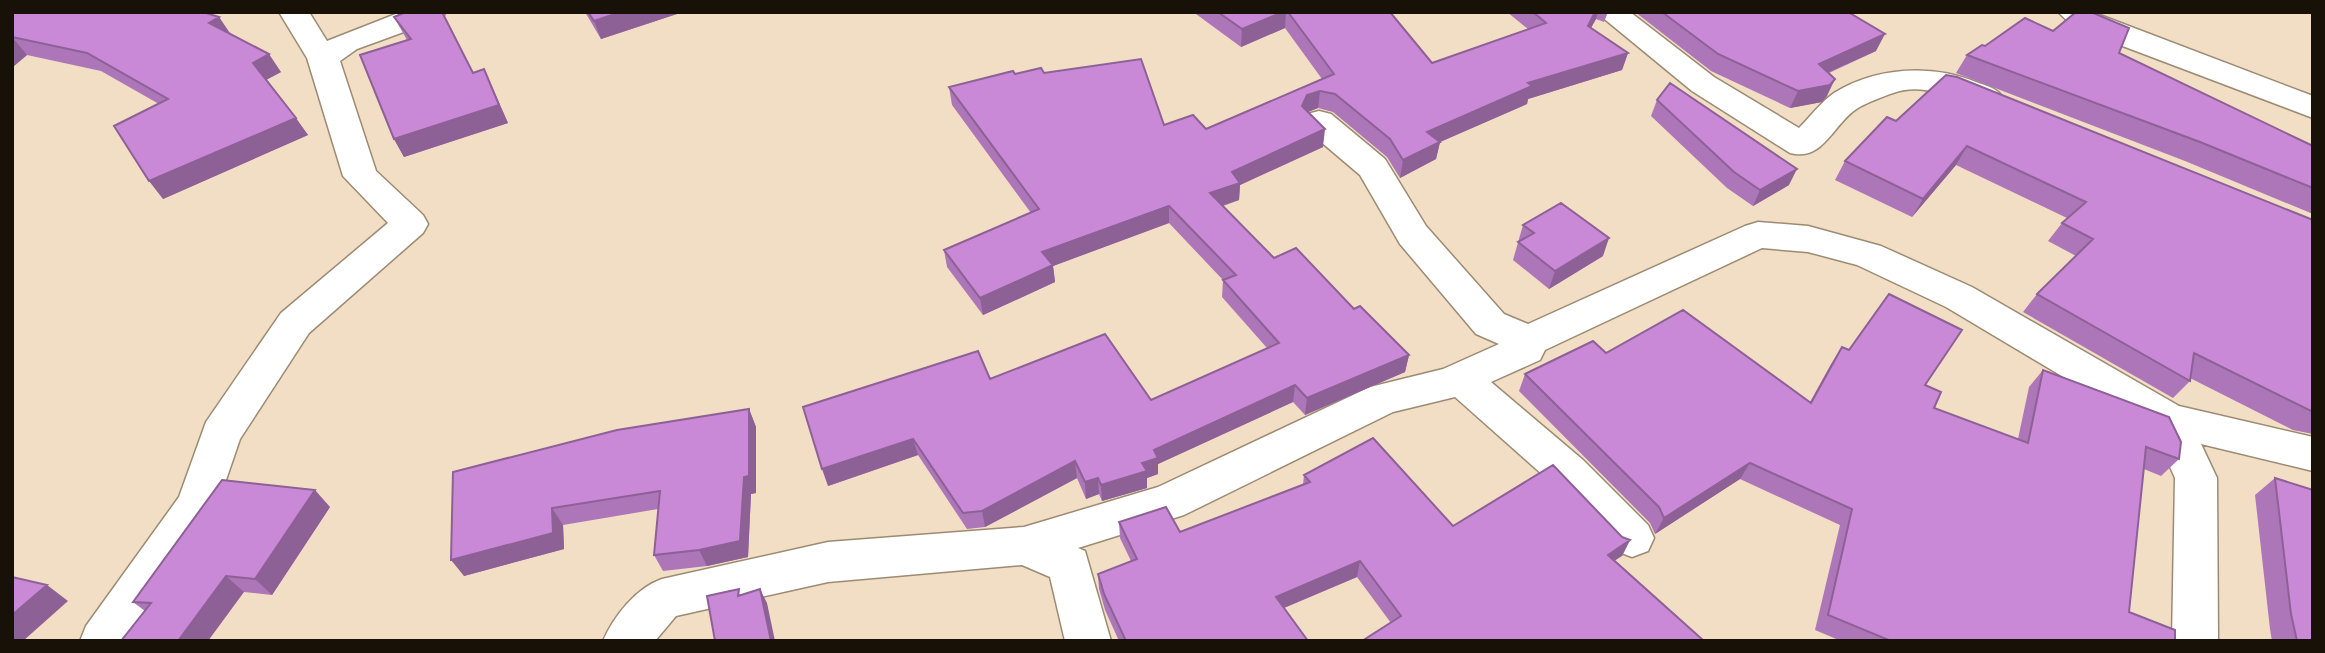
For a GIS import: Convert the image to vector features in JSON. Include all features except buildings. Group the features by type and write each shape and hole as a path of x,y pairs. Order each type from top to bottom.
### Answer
{"street":[{"path":"103,641 198,505 222,434 295,323 410,224 360,176 323,58 294,12"},
{"path":"323,58 346,42 431,12"},
{"path":"1611,12 1703,84 1802,145 1845,101 1889,83 1920,78 1955,85 2018,110"},
{"path":"2073,12 2086,22 2313,108"},
{"path":"1319,122 1373,167 1413,236 1490,324 1528,341 1758,235 1808,239 1868,255 1959,297 2169,420 2313,454"},
{"path":"626,641 662,598 828,562 1024,546 1169,502 1384,398 1460,378 1526,349 1528,341"},
{"path":"1460,378 1568,472 1632,538"},
{"path":"2169,420 2196,478 2195,641"},
{"path":"1024,546 1069,565 1088,641"}]}
